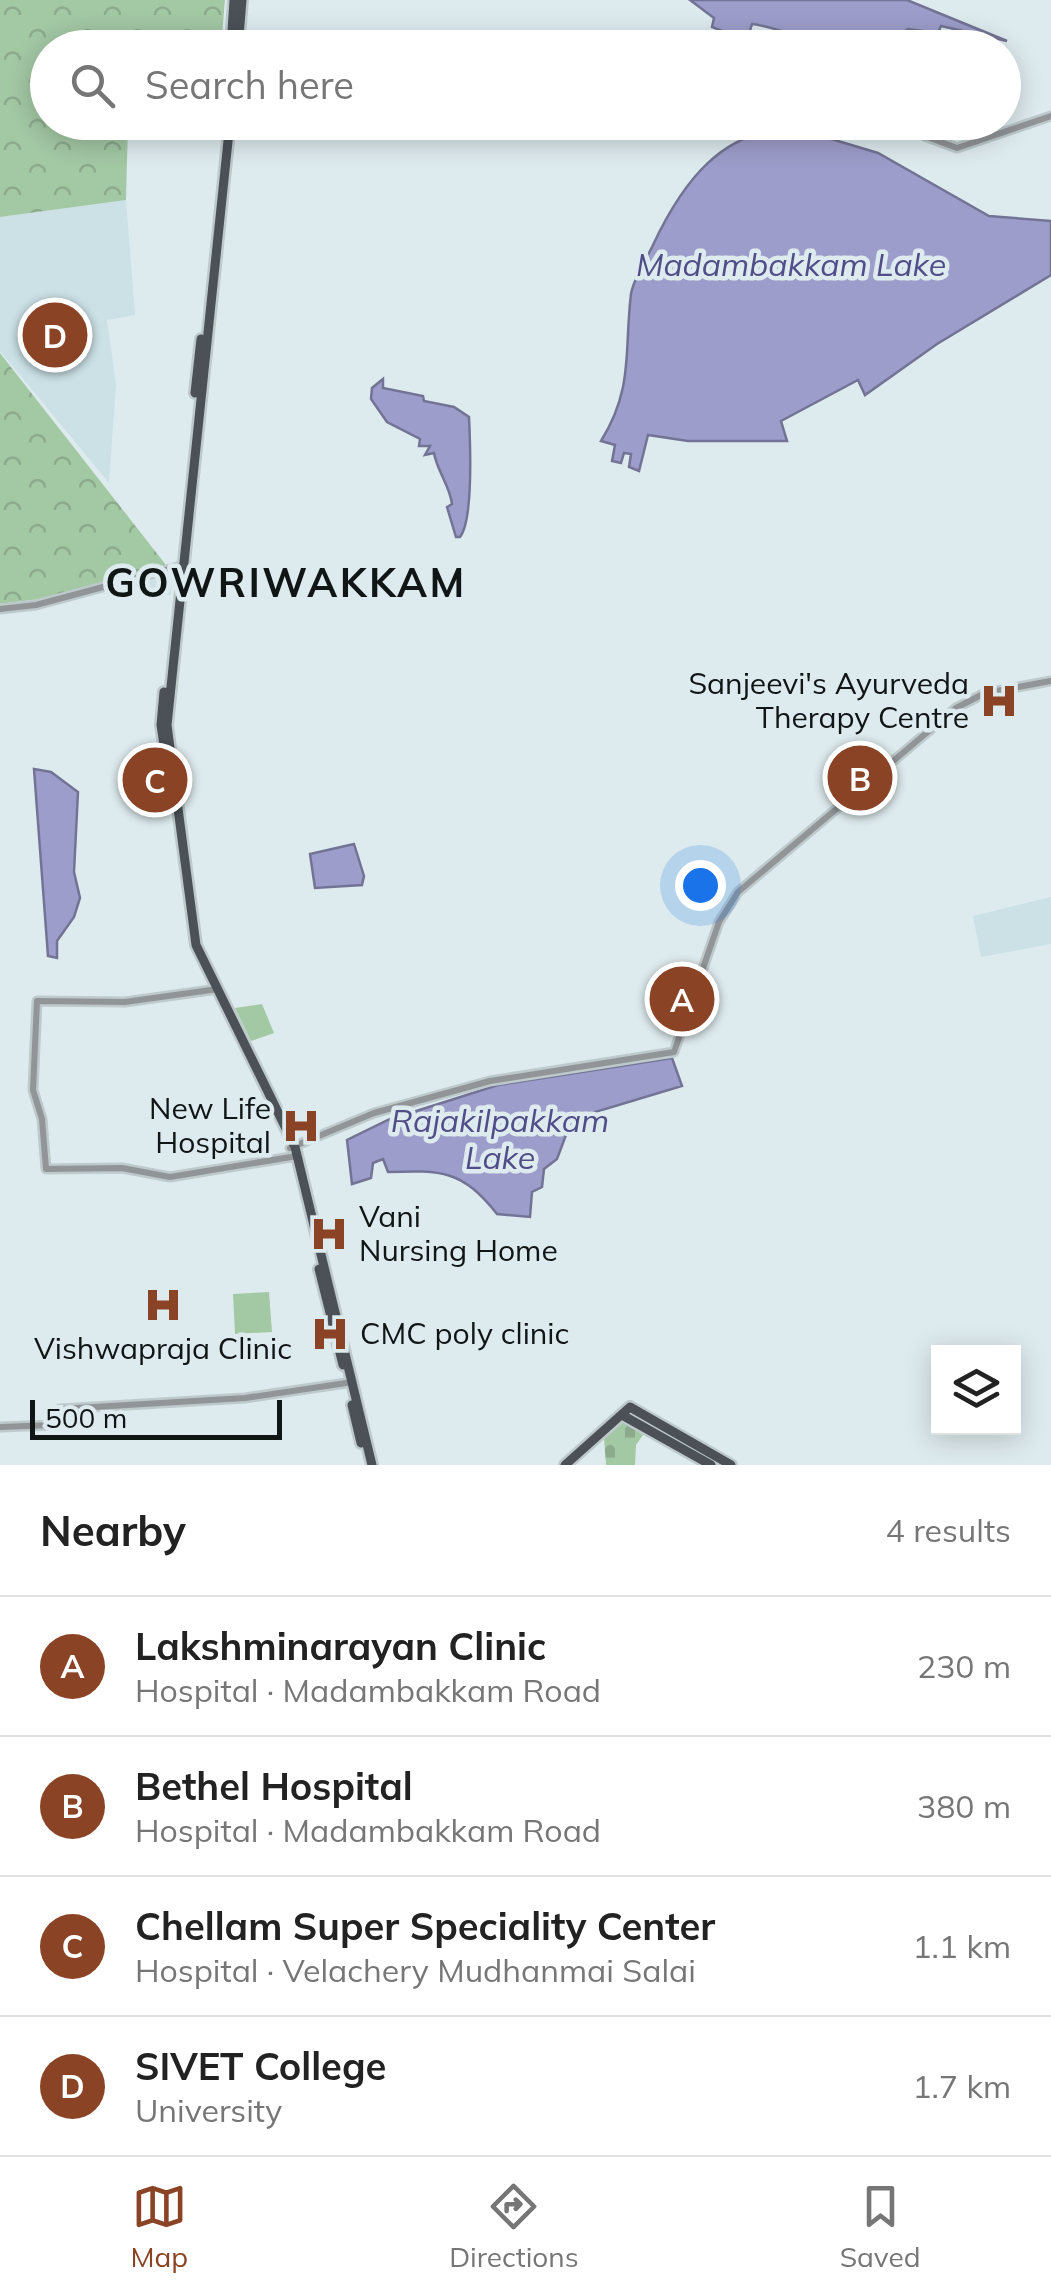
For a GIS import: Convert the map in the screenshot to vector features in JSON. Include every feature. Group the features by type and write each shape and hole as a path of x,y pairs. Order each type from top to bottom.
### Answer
{"main road":[{"path":"234,0 234,30"},
{"path":"237,30 242,0"},
{"path":"225,140 162,725 188,934 294,1152 370,1465"},
{"path":"565,1465 626,1411"},
{"path":"626,1411 711,1465"},
{"path":"626,1411 731,1465"}],"street":[{"path":"1021,126 1051,116"},
{"path":"935,140 957,148 980,140"},
{"path":"0,609 36,605 179,567"},
{"path":"216,989 126,1002 37,1001 33,1090 42,1118 46,1169 122,1168 170,1176 294,1152 374,1113 490,1082 674,1052 719,922 747,882 956,708 985,694 1051,681"},
{"path":"0,1427 53,1425 60,1409 246,1398 352,1385"}],"shaded area":[{"path":"126,200 135,315 107,320 116,384 109,483 0,351 0,217"},
{"path":"172,570 171,595 147,593 146,577"},
{"path":"1051,897 1051,944 981,957 973,916"}],"green space":[{"path":"0,0 225,0 222,30 30,30 30,140 128,140 126,200 0,217"},
{"path":"0,353 166,565 40,599 0,604"},
{"path":"262,1004 274,1033 251,1041 235,1008"},
{"path":"269,1292 272,1332 235,1334 233,1294"},
{"path":"622,1421 643,1435 636,1445 635,1465 606,1465 604,1438"}],"water":[{"path":"690,0 907,0 980,30 941,26 939,30 776,30 752,24 750,30 720,30 712,27 714,18"},
{"name":"Madambakkam Lake","path":"742,140 835,140 878,153 989,216 1051,221 1051,275 937,344 865,395 858,380 781,421 787,441 688,441 648,435 639,471 629,467 631,454 624,453 621,463 612,461 615,445 601,441 623,386 631,294 637,275 677,200 708,163"},
{"path":"383,379 383,388 423,396 424,401 454,407 469,417 469,497 460,537 456,537 447,507 452,504 451,497 434,453 425,455 430,446 419,446 420,439 387,422 371,399 372,388"},
{"path":"34,769 51,772 78,792 74,872 80,898 74,917 57,941 57,958 48,956"},
{"path":"354,844 364,876 362,885 315,888 310,854"},
{"name":"Rajakilpakkam Lake","path":"672,1058 682,1086 572,1119 557,1159 544,1169 542,1187 532,1192 530,1217 497,1214 473,1189 450,1176 388,1172 383,1159 373,1163 371,1178 352,1184 347,1140 388,1120 498,1085"}],"place":[{"name":"SIVET College","path":"55,335"},
{"name":"Sanjeevi's Ayurveda Therapy Centre","path":"999,701"},
{"name":"Bethel Hospital","path":"860,778"},
{"name":"Chellam Super Speciality Center","path":"155,780"},
{"name":"Lakshminarayan Clinic","path":"682,999"},
{"name":"New Life Hospital","path":"301,1126"},
{"name":"Vani Nursing Home","path":"329,1234"},
{"name":"Vishwapraja Clinic","path":"163,1305"},
{"name":"CMC poly clinic","path":"330,1334"}],"district":[{"name":"GOWRIWAKKAM","path":"286,583"}]}
